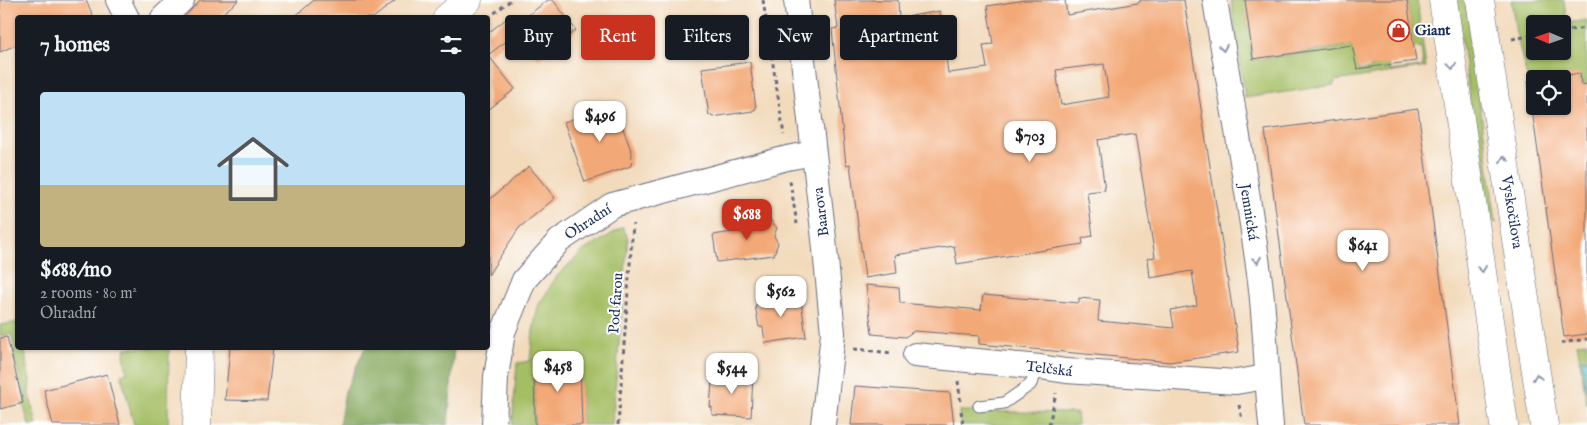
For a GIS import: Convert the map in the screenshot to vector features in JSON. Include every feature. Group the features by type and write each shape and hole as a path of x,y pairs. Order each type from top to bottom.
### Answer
{"main road":[{"path":"450,15 468,0"},
{"path":"1443,0 1504,425"},
{"name":"Vyskočilova","path":"1480,0 1544,425"},
{"path":"197,425 199,350"}],"street":[{"path":"118,0 126,15"},
{"path":"166,15 182,0"},
{"name":"Baarova","path":"796,0 832,328 832,348 823,425"},
{"name":"Jemnická","path":"1215,0 1260,281 1271,425"},
{"name":"Ohradní","path":"494,425 496,377 503,332 524,280 558,241 612,205 787,158 814,153"},
{"name":"Telčská","path":"915,355 1066,371 1236,382 1266,377"}],"lane":[{"path":"979,406 1004,403 1030,385 1040,367"}],"path":[{"path":"490,16 511,0"},
{"path":"763,0 784,140"},
{"path":"1571,30 1587,28"},
{"path":"1512,39 1526,37"},
{"name":"Pod farou","path":"618,425 633,222"},
{"path":"1561,343 1587,339"},
{"path":"832,348 915,355"},
{"path":"958,378 963,425"},
{"path":"1239,402 1242,420"}],"green space":[{"path":"1231,0 1246,0 1254,60 1354,45 1359,71 1388,64 1390,71 1423,67 1421,47 1414,48 1407,0 1417,0 1426,67 1335,81 1334,85 1245,98"},
{"path":"1456,0 1466,0 1496,223 1486,217"},
{"path":"1511,0 1564,0 1566,15 1526,15 1526,60 1571,60 1571,22 1587,20 1587,84 1581,85 1579,74 1571,75 1571,70 1526,70 1526,73 1516,33"},
{"path":"623,227 628,238 612,425 582,425 580,361 534,362 535,425 512,425 517,363 530,361 538,306 557,276 583,251"},
{"path":"15,322 15,350 25,350 30,379 29,393 37,425 29,425 23,403 26,401 13,352 15,351 11,334 0,336 0,325"},
{"path":"1587,342 1587,359 1582,359 1587,405 1577,343"},
{"path":"125,350 169,350 168,425 134,425 121,374 127,372 124,355"},
{"path":"364,350 454,350 448,425 339,425 345,391"},
{"path":"959,411 1077,413 1078,425 960,425"}],"water":[{"path":"1582,359 1587,359 1587,392 1586,392"}],"building":[{"path":"0,0 86,0 93,15 15,15 15,45 0,52"},
{"path":"200,0 239,0 221,15 187,15"},
{"path":"314,0 396,0 377,15 296,15"},
{"path":"548,0 553,0 564,15 528,15"},
{"path":"834,0 898,0 899,15 840,15 840,60 946,60 948,73 987,68 983,45 993,44 987,6 1025,0 1065,0 1067,15 1138,3 1140,0 1184,0 1239,352 1170,362 979,344 979,336 914,331 905,337 872,334 866,285 899,288 900,303 981,310 983,295 1079,303 1079,298 1100,300 1098,321 1174,328 1171,310 1197,305 1192,271 1150,278 1148,258 1155,257 1135,134 1098,140 1105,190 1087,192 1093,236 1082,238 1083,244 957,264 954,246 895,255 897,273 865,278 850,164 846,165 832,29 838,28","holes":["1104,64 1109,97 1061,105 1056,70"]},
{"path":"1245,0 1407,0 1416,61 1357,69 1352,45 1253,59"},
{"path":"940,11 941,15 917,15"},
{"path":"505,20 505,42 490,53 490,31"},
{"path":"571,23 576,30 571,34"},
{"path":"490,58 515,89 490,108"},
{"path":"750,62 756,109 753,111 709,116 702,68"},
{"path":"1580,73 1581,85 1587,84 1587,334 1564,337 1533,115 1571,115 1571,74"},
{"path":"614,104 632,153 631,166 585,182 564,122"},
{"path":"1418,109 1460,425 1304,425 1265,130"},
{"path":"529,166 555,198 519,228 490,272 490,199"},
{"path":"769,218 777,228 774,236 778,243 774,255 717,262 713,235 732,232 731,223"},
{"path":"800,294 806,337 765,343 763,327 759,327 755,305 759,305 759,300"},
{"path":"7,337 23,403 0,409 0,338"},
{"path":"230,350 273,350 267,401 225,400"},
{"path":"580,361 582,425 535,425 534,362"},
{"path":"714,373 753,375 751,417 712,415 712,407 710,407"},
{"path":"107,374 120,425 53,425 44,390"},
{"path":"855,386 950,393 954,425 851,425"}],"place":[{"name":"Giant","path":"1399,30"}]}
